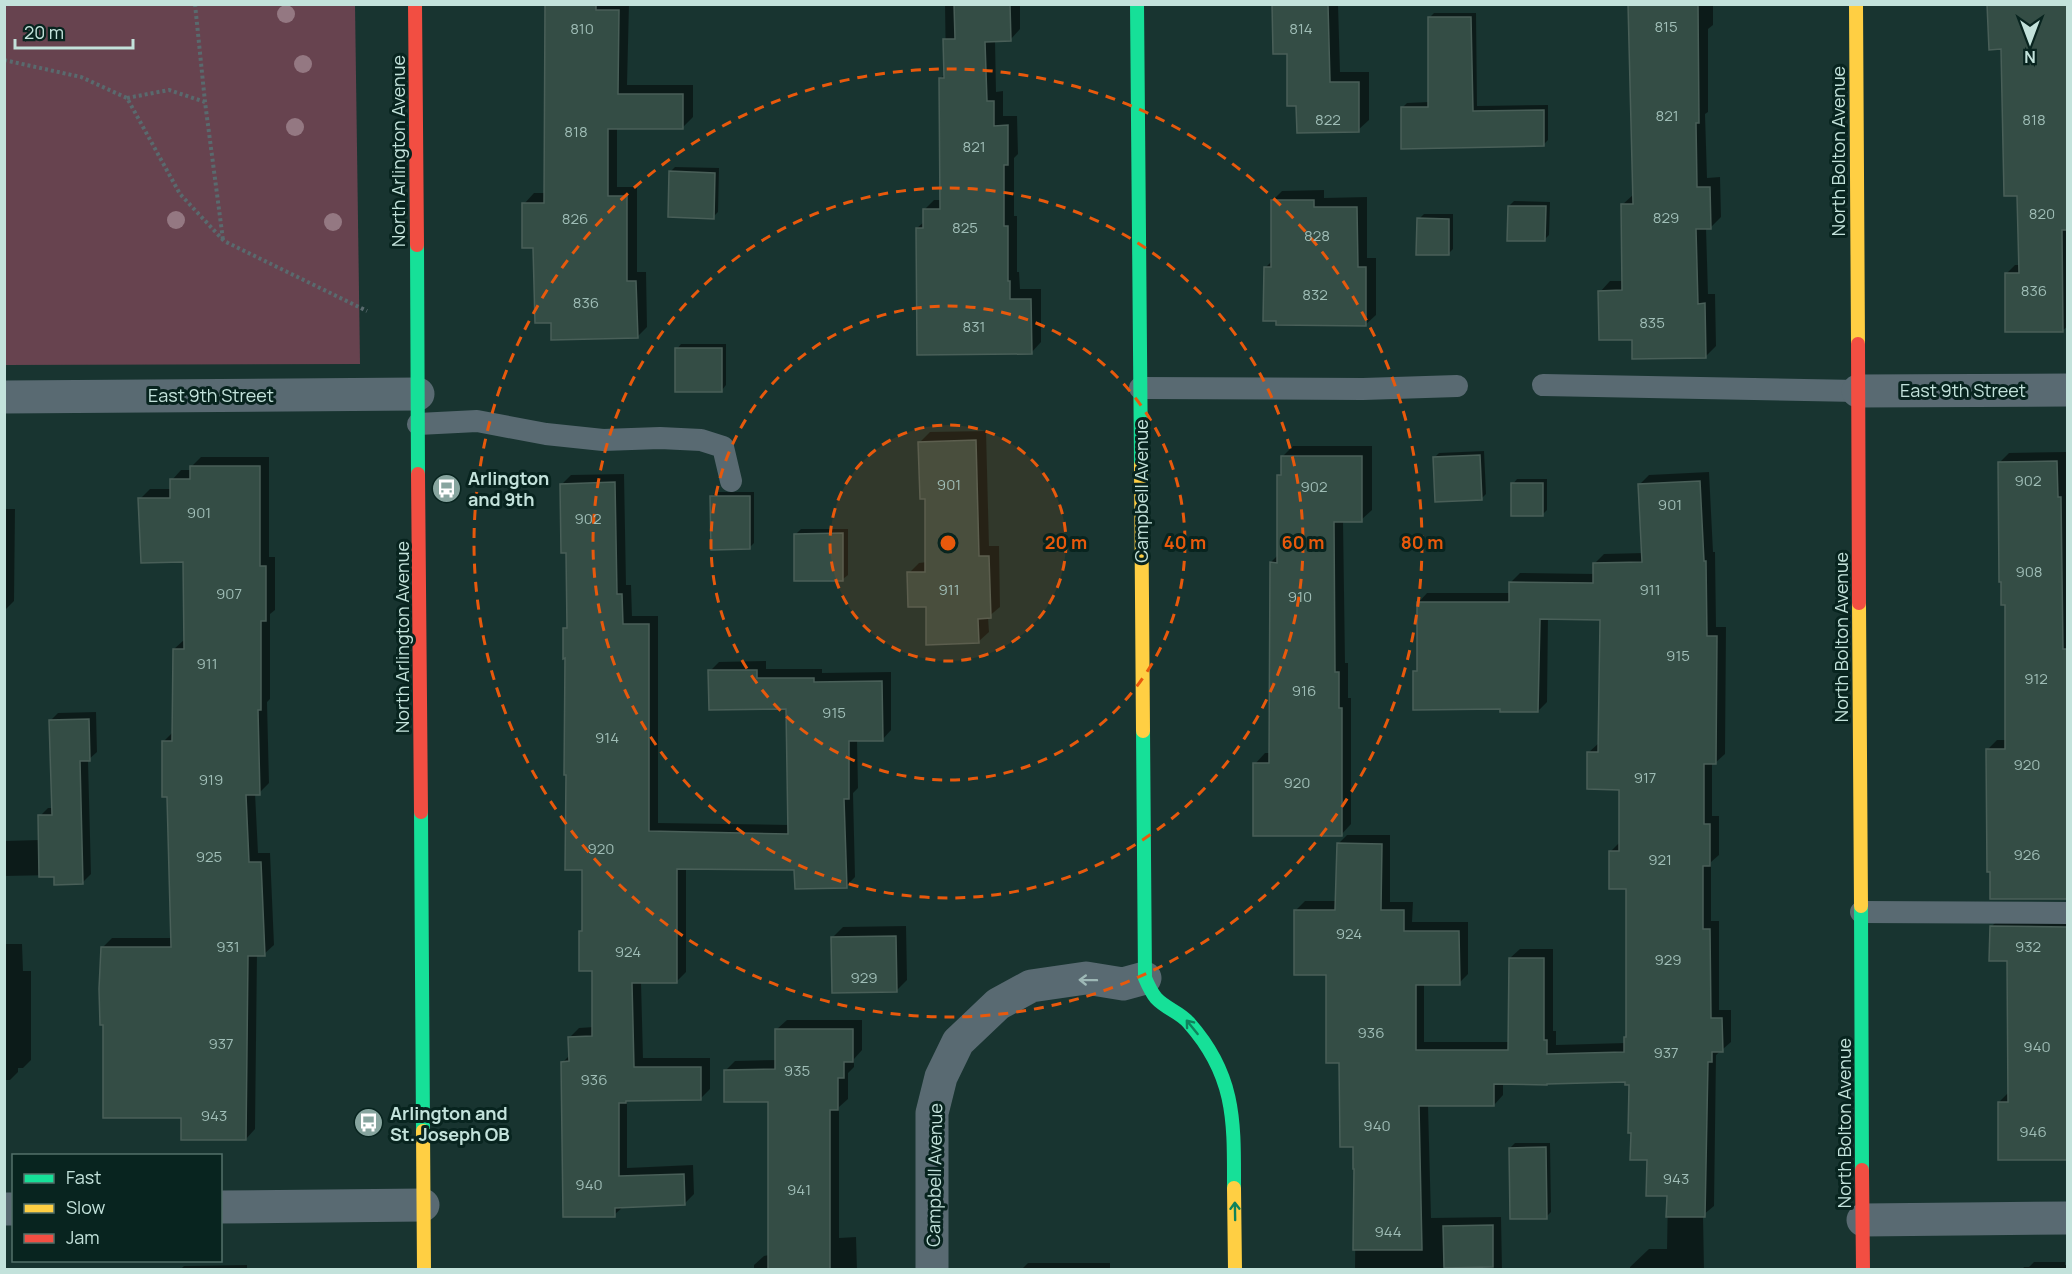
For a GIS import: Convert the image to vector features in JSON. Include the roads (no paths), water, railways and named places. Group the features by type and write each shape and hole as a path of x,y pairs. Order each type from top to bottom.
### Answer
{"street":[{"name":"North Arlington Avenue","path":"415,4 424,1269"},
{"name":"Campbell Avenue","path":"932,1269 932,1113 941,1077 958,1042 998,1004 1031,986 1086,978 1123,984 1145,978 1137,4"},
{"name":"North Bolton Avenue","path":"1856,4 1863,1269"},
{"name":"East 9th Street","path":"1858,391 2067,390"},
{"name":"East 9th Street","path":"4,397 418,409"},
{"path":"1145,978 1156,999 1185,1017 1208,1044 1224,1077 1233,1110 1234,1127 1235,1269"},
{"path":"222,1207 423,1205"},
{"path":"1863,1220 2067,1218"}],"lane":[{"path":"1542,385 1858,391"},
{"path":"1140,388 1364,389 1457,386"},
{"path":"418,409 546,434 603,440 660,438 701,440 723,447 731,481"},
{"path":"1861,912 2067,913"}],"place":[{"name":"Arlington and 9th","path":"447,488"},
{"name":"Arlington and St. Joseph OB","path":"369,1123"}]}
